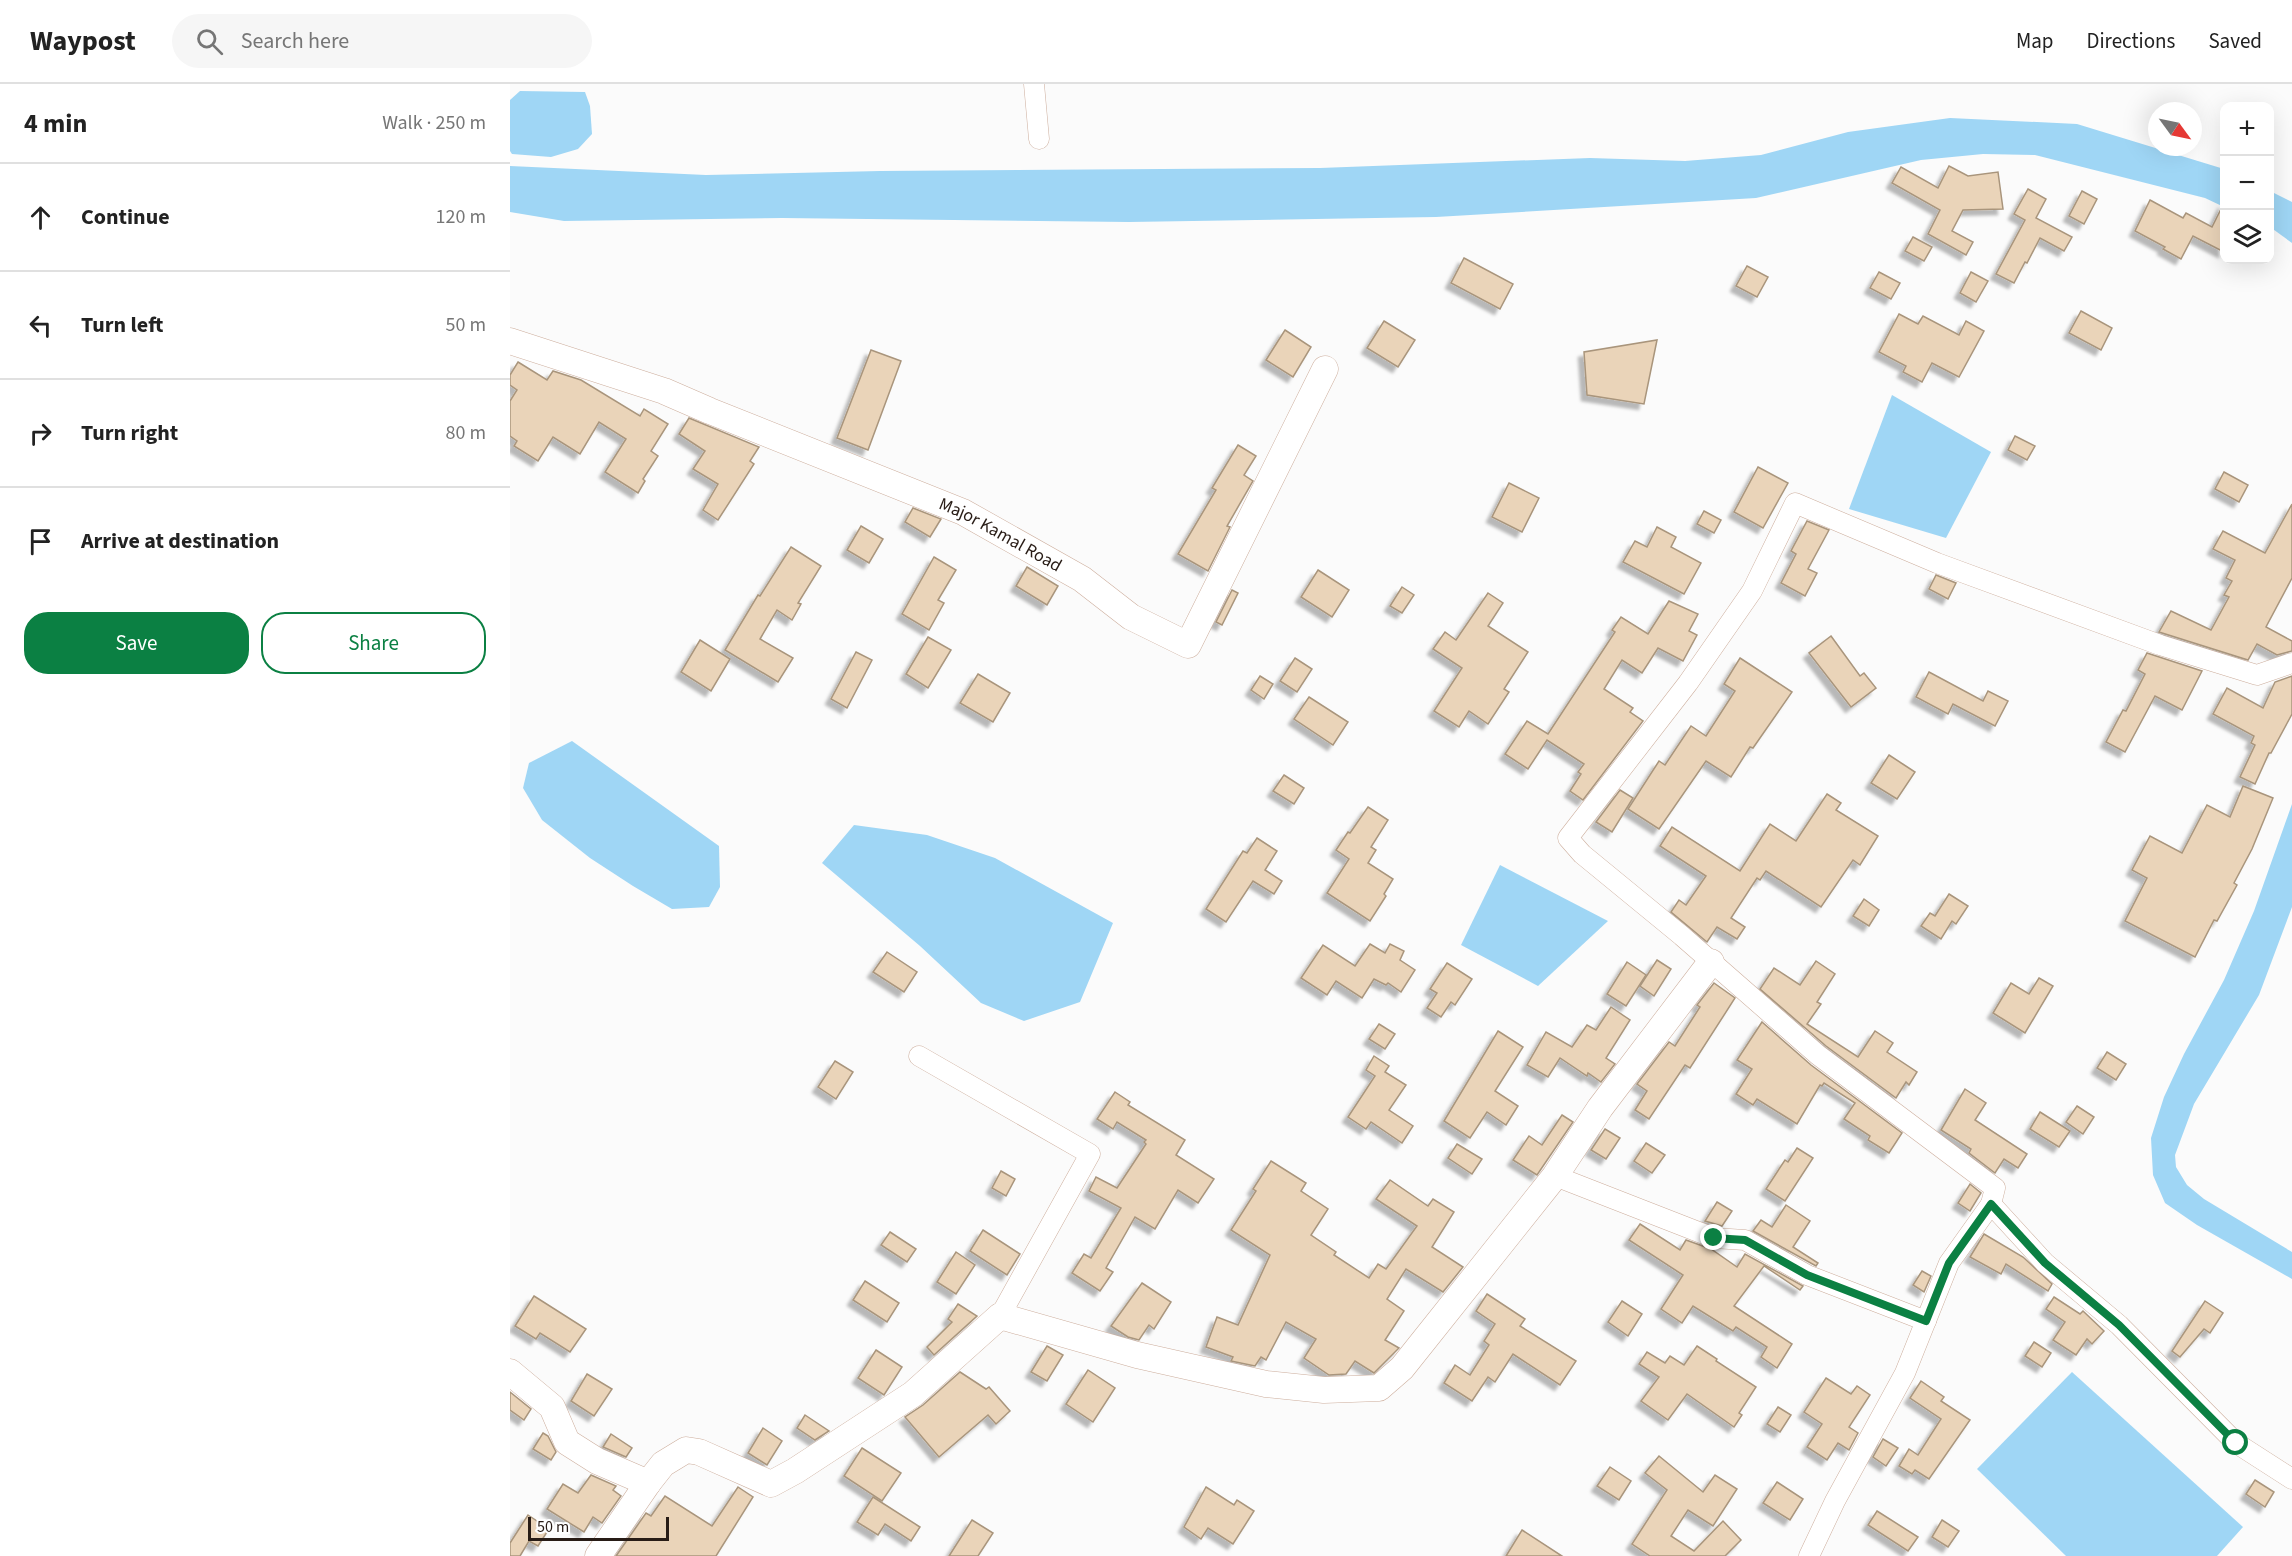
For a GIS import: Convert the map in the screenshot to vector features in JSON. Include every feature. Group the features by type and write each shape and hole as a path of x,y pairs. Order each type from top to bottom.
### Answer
{"street":[{"path":"1034,84 1039,139"},
{"name":"Major Kamal Road","path":"510,341 664,391 963,512 1082,579 1131,617 1188,645 1325,369"},
{"path":"1809,1556 1835,1501 1905,1373 1949,1263 1991,1204 1995,1188 1818,1055 1582,854 1568,838 1688,684 1752,591 1795,503 1937,563 2160,645 2257,675 2292,663"},
{"path":"1000,1316 1137,1354 1266,1384 1324,1390 1379,1388 1402,1368 1555,1176 1600,1108 1711,962"},
{"path":"598,1556 663,1464 686,1450 699,1452 771,1484 795,1471 913,1394 1000,1316 1090,1154 919,1056"},
{"path":"1555,1176 1714,1238 1745,1240 1807,1275 1926,1321"},
{"path":"1991,1204 2045,1263 2119,1325 2236,1443 2292,1479"},
{"path":"510,1372 552,1407 567,1442 597,1461 648,1483"}],"water":[{"path":"520,91 585,92 590,106 592,134 578,149 551,157 512,154 510,151 510,100"},
{"path":"1950,118 2077,124 2148,146 2148,156 2182,156 2220,168 2220,205 2205,198 2035,155 1983,154 1921,160 1756,198 1436,217 1129,222 782,218 564,221 510,212 510,166 706,175 880,171 1320,168 1590,158 1685,161 1761,155 1848,132"},
{"path":"2274,193 2292,202 2292,243 2274,230"},
{"path":"1892,395 1991,452 1946,538 1849,509"},
{"path":"572,741 719,846 720,887 709,907 672,909 590,858 542,820 523,788 529,763"},
{"path":"2292,804 2292,907 2259,995 2194,1104 2175,1155 2176,1167 2187,1185 2204,1199 2292,1252 2292,1279 2197,1225 2165,1203 2153,1175 2151,1138 2164,1097 2184,1054 2224,980 2254,911"},
{"path":"854,825 927,835 995,858 1113,923 1080,1002 1024,1021 981,1003 920,946 822,863"},
{"path":"1500,865 1608,921 1538,986 1461,945"},
{"path":"2072,1372 2243,1527 2217,1556 2066,1556 1977,1469"}],"building":[{"path":"1949,166 1968,176 1998,172 2003,209 1963,210 1952,231 1973,242 1966,255 1928,234 1940,210 1892,183 1901,167 1938,188"},
{"path":"2028,189 2046,199 2036,218 2072,237 2064,251 2040,238 2014,283 1996,274 2025,220 2014,214"},
{"path":"2082,191 2097,199 2084,224 2069,216"},
{"path":"2150,200 2183,218 2186,213 2212,227 2220,211 2220,250 2193,236 2181,259 2163,249 2165,247 2135,231"},
{"path":"1913,237 1932,247 1924,261 1905,251"},
{"path":"1464,258 1513,284 1500,309 1451,283"},
{"path":"1747,266 1768,277 1757,297 1736,286"},
{"path":"1879,272 1900,283 1891,299 1870,288"},
{"path":"1971,272 1988,281 1976,302 1960,293"},
{"path":"2081,311 2112,328 2101,350 2069,333"},
{"path":"1899,314 1918,324 1923,316 1959,335 1966,321 1984,331 1959,377 1932,363 1922,382 1903,372 1906,366 1879,352"},
{"path":"1384,321 1415,340 1398,367 1367,348"},
{"path":"1285,330 1311,347 1293,377 1266,360"},
{"path":"1657,340 1644,404 1587,395 1584,352"},
{"path":"871,350 901,361 868,450 837,438"},
{"path":"518,362 547,380 553,371 581,380 640,416 644,409 668,424 651,451 658,456 643,479 645,481 638,493 605,472 626,439 599,422 580,454 553,437 538,461 514,446 517,441 510,436 510,401 517,390 510,385 510,375"},
{"path":"689,418 759,447 750,461 754,464 718,520 703,510 718,484 693,469 705,451 679,434"},
{"path":"2015,436 2035,446 2027,460 2008,450"},
{"path":"1238,445 1256,456 1244,475 1253,481 1227,526 1230,527 1208,571 1178,554 1216,490 1212,488"},
{"path":"1758,467 1788,483 1763,528 1734,512"},
{"path":"2224,472 2248,485 2239,502 2215,489"},
{"path":"1509,483 1539,498 1522,532 1492,517"},
{"path":"2292,504 2292,578 2266,627 2292,641 2292,651 2277,655 2257,644 2248,660 2159,632 2171,611 2211,630 2229,597 2224,595 2232,581 2226,578 2235,560 2213,549 2223,531 2265,553"},
{"path":"913,508 941,519 930,537 905,522"},
{"path":"1704,511 1721,520 1714,533 1697,524"},
{"path":"1807,521 1829,530 1808,569 1817,573 1805,596 1781,583 1796,554 1791,551"},
{"path":"861,526 883,539 869,563 847,550"},
{"path":"1657,527 1676,537 1671,547 1701,563 1684,594 1623,562 1635,541 1647,547"},
{"path":"791,547 821,566 798,603 801,604 792,620 777,610 760,639 793,658 778,682 725,650 758,595 760,596"},
{"path":"934,557 956,570 938,600 944,603 929,630 902,614"},
{"path":"1027,567 1058,586 1047,605 1016,586"},
{"path":"1318,570 1349,590 1332,617 1301,597"},
{"path":"1936,575 1956,583 1948,599 1929,589"},
{"path":"1402,587 1414,595 1402,613 1390,606"},
{"path":"1232,590 1238,593 1222,625 1216,622"},
{"path":"1488,593 1503,603 1488,626 1528,652 1504,689 1509,692 1488,724 1469,711 1459,727 1434,711 1462,668 1433,649 1445,632 1456,640"},
{"path":"1669,601 1698,614 1689,631 1697,635 1683,661 1658,648 1642,673 1622,660 1604,689 1633,708 1630,712 1643,721 1583,800 1570,791 1581,774 1578,772 1584,764 1547,740 1528,769 1505,754 1527,721 1548,734 1615,632 1612,630 1621,617 1648,634"},
{"path":"1831,636 1860,676 1864,673 1876,688 1851,707 1809,653"},
{"path":"928,637 951,650 928,688 906,674"},
{"path":"700,640 730,659 711,691 681,672"},
{"path":"856,652 872,660 847,708 831,699"},
{"path":"2147,653 2202,671 2182,710 2155,696 2125,752 2106,742 2123,710 2126,711 2145,674 2138,670"},
{"path":"1295,658 1312,669 1297,692 1280,681"},
{"path":"1740,658 1792,692 1753,748 1750,747 1731,777 1706,761 1659,829 1628,809 1659,761 1665,765 1691,726 1706,736 1735,691 1724,684"},
{"path":"1929,672 1983,701 1988,691 2008,701 1995,726 1953,704 1948,714 1916,697"},
{"path":"978,674 1010,693 993,722 960,703"},
{"path":"1260,676 1273,684 1264,699 1251,690"},
{"path":"2292,676 2292,714 2269,753 2255,784 2240,777 2255,745 2251,743 2254,736 2213,714 2227,688 2263,708 2275,682"},
{"path":"1309,697 1348,722 1333,745 1294,719"},
{"path":"1889,755 1915,772 1897,799 1871,783"},
{"path":"1284,775 1304,788 1294,804 1273,791"},
{"path":"2243,786 2273,798 2252,849 2234,883 2237,885 2217,921 2214,920 2195,957 2125,921 2147,878 2132,870 2150,836 2182,853 2207,805 2230,817"},
{"path":"1620,790 1633,798 1612,832 1596,822"},
{"path":"1827,794 1841,803 1836,810 1878,836 1860,865 1853,860 1821,907 1766,871 1760,880 1757,878 1731,918 1745,927 1737,939 1717,927 1707,942 1671,912 1679,900 1686,905 1706,876 1660,846 1672,827 1740,871 1770,824 1796,841"},
{"path":"1368,807 1388,820 1371,847 1376,850 1368,863 1393,879 1384,894 1386,896 1370,921 1327,893 1349,859 1336,850"},
{"path":"1257,838 1277,851 1265,870 1282,881 1274,894 1253,881 1226,922 1206,909 1243,851 1247,853"},
{"path":"1949,894 1968,906 1956,924 1952,921 1941,939 1921,926 1930,913 1935,916"},
{"path":"1864,899 1879,910 1869,926 1853,916"},
{"path":"1370,944 1385,953 1390,944 1404,951 1400,960 1415,970 1401,992 1388,983 1386,985 1374,979 1362,998 1336,981 1327,995 1301,978 1323,945 1355,966"},
{"path":"887,952 917,972 904,992 873,972"},
{"path":"1657,960 1671,969 1654,996 1640,986"},
{"path":"1816,961 1835,974 1817,1002 1821,1004 1807,1024 1858,1057 1875,1031 1893,1043 1887,1052 1917,1072 1909,1085 1906,1082 1896,1098 1826,1046 1760,989 1774,968 1800,985"},
{"path":"1627,962 1646,975 1626,1006 1607,994"},
{"path":"1447,963 1472,979 1455,1005 1451,1002 1441,1017 1427,1008 1437,993 1430,989"},
{"path":"2039,978 2053,986 2025,1033 1993,1013 2011,983 2029,994"},
{"path":"1714,983 1735,998 1690,1068 1685,1065 1649,1119 1635,1110 1647,1091 1637,1084 1669,1042 1675,1046 1700,1007 1697,1005"},
{"path":"1611,1007 1630,1020 1606,1058 1615,1064 1601,1082 1588,1073 1587,1076 1560,1058 1548,1077 1527,1065 1546,1032 1572,1047 1587,1025 1596,1030"},
{"path":"1762,1022 1811,1065 1902,1133 1889,1153 1868,1140 1870,1136 1844,1119 1855,1103 1824,1083 1820,1085 1797,1124 1757,1099 1753,1105 1736,1094 1752,1069 1737,1060"},
{"path":"1379,1024 1395,1034 1385,1049 1369,1039"},
{"path":"1498,1031 1523,1047 1495,1091 1518,1106 1506,1125 1487,1112 1470,1138 1444,1121"},
{"path":"2107,1052 2126,1064 2116,1080 2097,1068"},
{"path":"1374,1056 1389,1066 1385,1072 1406,1085 1389,1110 1413,1126 1402,1143 1371,1122 1366,1129 1348,1117 1375,1076 1366,1070"},
{"path":"835,1061 853,1072 836,1099 818,1087"},
{"path":"1965,1089 1986,1103 1975,1120 2027,1154 2018,1168 2004,1159 1995,1173 1969,1153 1971,1149 1941,1130"},
{"path":"1115,1092 1130,1102 1128,1105 1185,1140 1176,1155 1214,1179 1198,1203 1178,1190 1155,1229 1135,1217 1106,1268 1113,1272 1100,1291 1072,1273 1084,1254 1091,1258 1121,1208 1089,1191 1096,1177 1117,1188 1146,1144 1144,1142 1146,1140 1117,1122 1113,1129 1097,1119"},
{"path":"2077,1106 2094,1117 2083,1134 2066,1122"},
{"path":"2040,1112 2070,1131 2059,1147 2030,1129"},
{"path":"1562,1115 1573,1122 1537,1175 1513,1160 1529,1136 1542,1145"},
{"path":"1605,1129 1620,1138 1606,1159 1591,1150"},
{"path":"1646,1143 1665,1155 1652,1173 1634,1161"},
{"path":"1457,1144 1482,1159 1472,1174 1448,1158"},
{"path":"1797,1148 1813,1158 1785,1201 1766,1189 1785,1160 1788,1162"},
{"path":"1271,1161 1306,1183 1301,1191 1328,1209 1311,1235 1336,1252 1334,1255 1369,1278 1378,1264 1386,1269 1417,1226 1376,1199 1390,1180 1428,1206 1433,1199 1454,1212 1432,1247 1463,1267 1443,1292 1406,1269 1387,1299 1404,1311 1385,1340 1399,1348 1374,1373 1355,1361 1346,1374 1329,1375 1304,1358 1316,1339 1286,1322 1266,1360 1261,1357 1255,1366 1231,1361 1233,1357 1206,1347 1217,1317 1238,1325 1270,1255 1231,1230 1256,1191 1253,1189"},
{"path":"1001,1171 1015,1179 1006,1196 992,1188"},
{"path":"1970,1184 1981,1193 1970,1211 1958,1203"},
{"path":"1717,1202 1732,1211 1722,1226 1705,1221"},
{"path":"1786,1205 1810,1221 1793,1247 1818,1263 1816,1266 1753,1231 1761,1220 1772,1227"},
{"path":"1640,1224 1680,1250 1686,1240 1711,1249 1737,1267 1745,1254 1803,1286 1800,1290 1764,1266 1734,1306 1792,1344 1777,1368 1761,1357 1767,1347 1736,1327 1733,1331 1693,1306 1682,1323 1661,1309 1683,1275 1629,1240"},
{"path":"983,1230 1020,1254 1007,1275 970,1251"},
{"path":"890,1232 916,1249 907,1262 881,1245"},
{"path":"1984,1234 2023,1257 2052,1284 2048,1291 2006,1264 2001,1274 1970,1257"},
{"path":"956,1252 975,1265 956,1294 937,1282"},
{"path":"1922,1271 1931,1276 1924,1292 1913,1285"},
{"path":"865,1281 899,1303 887,1322 853,1300"},
{"path":"1142,1283 1171,1302 1154,1329 1149,1325 1139,1340 1128,1337 1111,1326"},
{"path":"1487,1294 1525,1319 1520,1326 1576,1361 1560,1385 1513,1354 1495,1382 1488,1377 1472,1401 1444,1383 1455,1365 1470,1375 1489,1345 1484,1341 1495,1324 1476,1311"},
{"path":"534,1296 586,1329 570,1352 540,1333 536,1339 515,1326"},
{"path":"2054,1297 2080,1314 2083,1311 2104,1331 2092,1344 2087,1339 2076,1355 2053,1340 2065,1322 2046,1309"},
{"path":"1622,1301 1642,1314 1628,1336 1608,1322"},
{"path":"2205,1301 2223,1313 2210,1333 2204,1329 2180,1357 2172,1351"},
{"path":"958,1304 977,1316 934,1355 927,1347 952,1322 948,1319"},
{"path":"2034,1342 2051,1353 2042,1367 2025,1356"},
{"path":"1047,1346 1063,1355 1047,1381 1031,1372"},
{"path":"1697,1346 1756,1387 1739,1413 1742,1415 1734,1427 1687,1394 1668,1420 1641,1401 1659,1377 1639,1364 1647,1352 1665,1363 1670,1356 1684,1365"},
{"path":"876,1350 902,1367 884,1395 858,1378"},
{"path":"1088,1370 1115,1388 1093,1422 1066,1404"},
{"path":"960,1372 986,1389 989,1387 1010,1411 996,1424 988,1415 939,1457 905,1417 923,1405"},
{"path":"587,1374 612,1389 594,1416 571,1401"},
{"path":"1826,1378 1851,1394 1857,1386 1870,1395 1849,1427 1858,1433 1849,1450 1838,1443 1827,1460 1807,1447 1822,1424 1804,1412"},
{"path":"1921,1381 1944,1397 1941,1401 1970,1420 1929,1479 1915,1470 1912,1474 1899,1466 1909,1449 1918,1455 1941,1419 1910,1398"},
{"path":"510,1392 531,1409 524,1420 510,1410"},
{"path":"1778,1407 1791,1415 1780,1432 1767,1424"},
{"path":"805,1415 829,1431 815,1440 797,1428"},
{"path":"763,1428 782,1441 767,1465 748,1453"},
{"path":"543,1433 548,1436 556,1452 551,1460 533,1449"},
{"path":"611,1434 632,1448 626,1457 603,1447"},
{"path":"1883,1439 1898,1448 1886,1466 1873,1457"},
{"path":"862,1448 901,1473 882,1501 844,1476"},
{"path":"1659,1456 1703,1492 1715,1475 1737,1489 1713,1526 1688,1510 1671,1536 1694,1551 1723,1521 1741,1540 1725,1556 1650,1556 1632,1544 1667,1490 1645,1473"},
{"path":"1610,1467 1631,1481 1619,1500 1597,1486"},
{"path":"591,1475 616,1486 613,1490 621,1496 602,1523 593,1517 584,1532 547,1509 563,1484 578,1493"},
{"path":"2255,1480 2274,1492 2265,1507 2246,1494"},
{"path":"1777,1482 1803,1499 1790,1520 1763,1503"},
{"path":"738,1487 753,1497 716,1556 616,1556 646,1513 651,1516 665,1496 712,1526"},
{"path":"1206,1487 1234,1505 1237,1500 1254,1511 1233,1544 1208,1528 1201,1539 1184,1527"},
{"path":"873,1497 920,1527 911,1541 885,1524 878,1535 857,1522"},
{"path":"1877,1511 1918,1537 1908,1551 1868,1525"},
{"path":"528,1515 549,1529 538,1546 529,1541 520,1556 510,1556 510,1543"},
{"path":"972,1520 993,1533 978,1556 949,1556"},
{"path":"1942,1520 1959,1531 1948,1547 1932,1537"},
{"path":"1522,1530 1562,1556 1506,1556"}],"route":[{"path":"1714,1238 1745,1240 1807,1275 1926,1321 1949,1263 1991,1204 2045,1263 2119,1325 2236,1443"}]}
